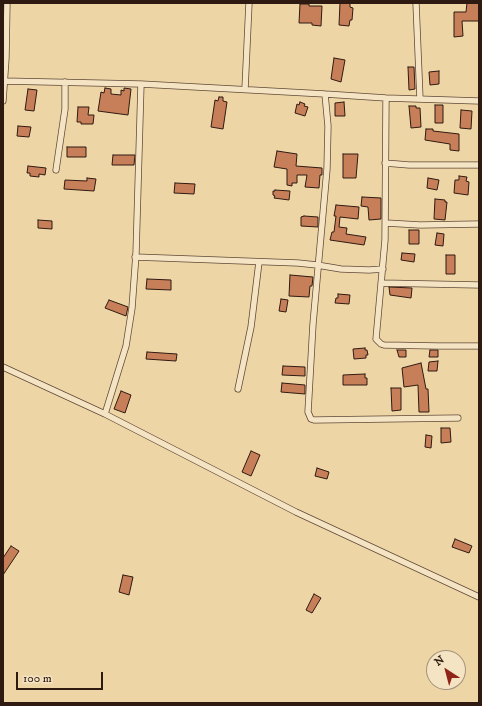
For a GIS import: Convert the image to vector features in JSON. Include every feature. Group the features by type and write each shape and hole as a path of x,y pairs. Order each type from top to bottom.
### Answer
{"street":[{"path":"3,101 5,19 7,3"},
{"path":"245,89 249,3"},
{"path":"416,3 420,98"},
{"path":"4,82 141,84 386,98 479,101"},
{"path":"56,170 65,109 65,82"},
{"path":"105,414 126,346 132,308 141,84"},
{"path":"325,94 328,126 327,169 318,265 308,412 311,419 314,420 458,418"},
{"path":"386,98 386,223 376,337 377,341 381,344 479,346"},
{"path":"385,163 409,165 479,165"},
{"path":"386,223 420,225 479,224"},
{"path":"135,256 318,265 341,269 382,269"},
{"path":"238,389 251,327 259,262"},
{"path":"381,283 479,285"},
{"path":"3,367 105,414 296,512 479,597"}],"building":[{"path":"340,3 350,3 350,7 353,8 352,20 350,20 349,26 339,25"},
{"path":"467,3 479,3 479,21 462,21 463,36 454,37 454,12 466,12"},
{"path":"300,4 322,6 321,26 312,25 312,23 299,23"},
{"path":"334,58 345,60 341,82 331,79"},
{"path":"408,67 414,67 415,89 409,90"},
{"path":"439,71 439,84 430,85 429,72"},
{"path":"105,88 111,89 111,94 121,95 121,90 124,91 124,88 131,89 128,115 98,111 101,92 104,93"},
{"path":"28,89 37,90 34,111 25,110"},
{"path":"219,97 223,97 223,101 227,102 223,129 211,127 215,100 218,101"},
{"path":"300,102 305,104 304,106 308,107 305,116 295,113 297,104 299,105"},
{"path":"344,102 345,116 335,116 335,103"},
{"path":"435,105 443,105 443,123 435,123"},
{"path":"409,106 416,106 416,108 420,108 421,127 411,128"},
{"path":"78,107 89,107 88,115 94,115 93,124 81,124 81,122 77,122"},
{"path":"461,110 472,111 471,129 460,128"},
{"path":"18,126 31,127 29,137 17,136"},
{"path":"426,129 459,134 459,151 450,150 450,144 425,140"},
{"path":"67,147 86,147 86,157 67,157"},
{"path":"277,151 297,154 296,166 322,168 319,188 305,187 307,175 297,175 297,183 292,183 292,186 287,185 287,169 274,167"},
{"path":"343,154 358,154 356,178 343,178"},
{"path":"113,155 135,155 134,165 112,165"},
{"path":"28,166 46,168 45,175 39,174 39,177 30,176 30,173 27,173"},
{"path":"459,176 467,177 466,181 469,182 468,195 454,193 455,180 459,180"},
{"path":"87,178 96,179 94,191 64,189 65,180 87,181"},
{"path":"428,178 439,180 437,190 427,188"},
{"path":"175,183 195,184 194,194 174,193"},
{"path":"273,191 290,191 289,200 274,198 275,196 273,195"},
{"path":"362,197 381,198 381,219 369,220 368,207 361,206"},
{"path":"435,199 445,200 445,202 447,202 445,220 434,219"},
{"path":"336,205 359,207 358,219 340,217 339,227 347,228 346,234 366,237 364,245 330,240 332,232 334,232"},
{"path":"301,217 318,217 318,227 301,226"},
{"path":"38,220 52,221 52,229 38,228"},
{"path":"409,230 419,230 419,244 409,244"},
{"path":"437,233 444,234 443,246 435,245"},
{"path":"402,253 415,254 414,262 401,260"},
{"path":"446,255 455,255 455,274 446,274"},
{"path":"290,275 313,277 309,297 289,296"},
{"path":"147,279 171,280 171,290 146,289"},
{"path":"389,287 412,288 411,298 390,295"},
{"path":"338,294 350,295 349,304 335,303 336,298 338,298"},
{"path":"281,299 288,300 286,312 279,311"},
{"path":"109,300 128,307 126,316 105,308"},
{"path":"365,348 368,355 366,355 366,358 354,359 353,349"},
{"path":"397,350 406,350 406,357 399,357"},
{"path":"430,350 438,350 438,357 429,357"},
{"path":"147,352 177,354 176,361 146,359"},
{"path":"438,361 437,371 428,371 429,362"},
{"path":"421,363 426,389 428,389 429,412 419,412 418,385 404,387 402,368"},
{"path":"283,366 305,367 305,376 282,375"},
{"path":"365,374 365,378 367,378 367,385 343,385 343,375"},
{"path":"282,383 305,385 305,394 281,392"},
{"path":"391,388 401,388 401,410 392,411"},
{"path":"121,391 131,395 125,413 114,409"},
{"path":"441,428 450,428 451,442 441,443"},
{"path":"426,435 432,436 431,448 425,447"},
{"path":"251,451 260,455 251,476 242,472"},
{"path":"317,468 329,472 327,479 315,476"},
{"path":"455,539 472,546 469,553 452,547"},
{"path":"11,546 19,551 3,575 3,558"},
{"path":"123,575 133,577 129,595 119,592"},
{"path":"314,594 321,598 312,613 306,610"}]}
